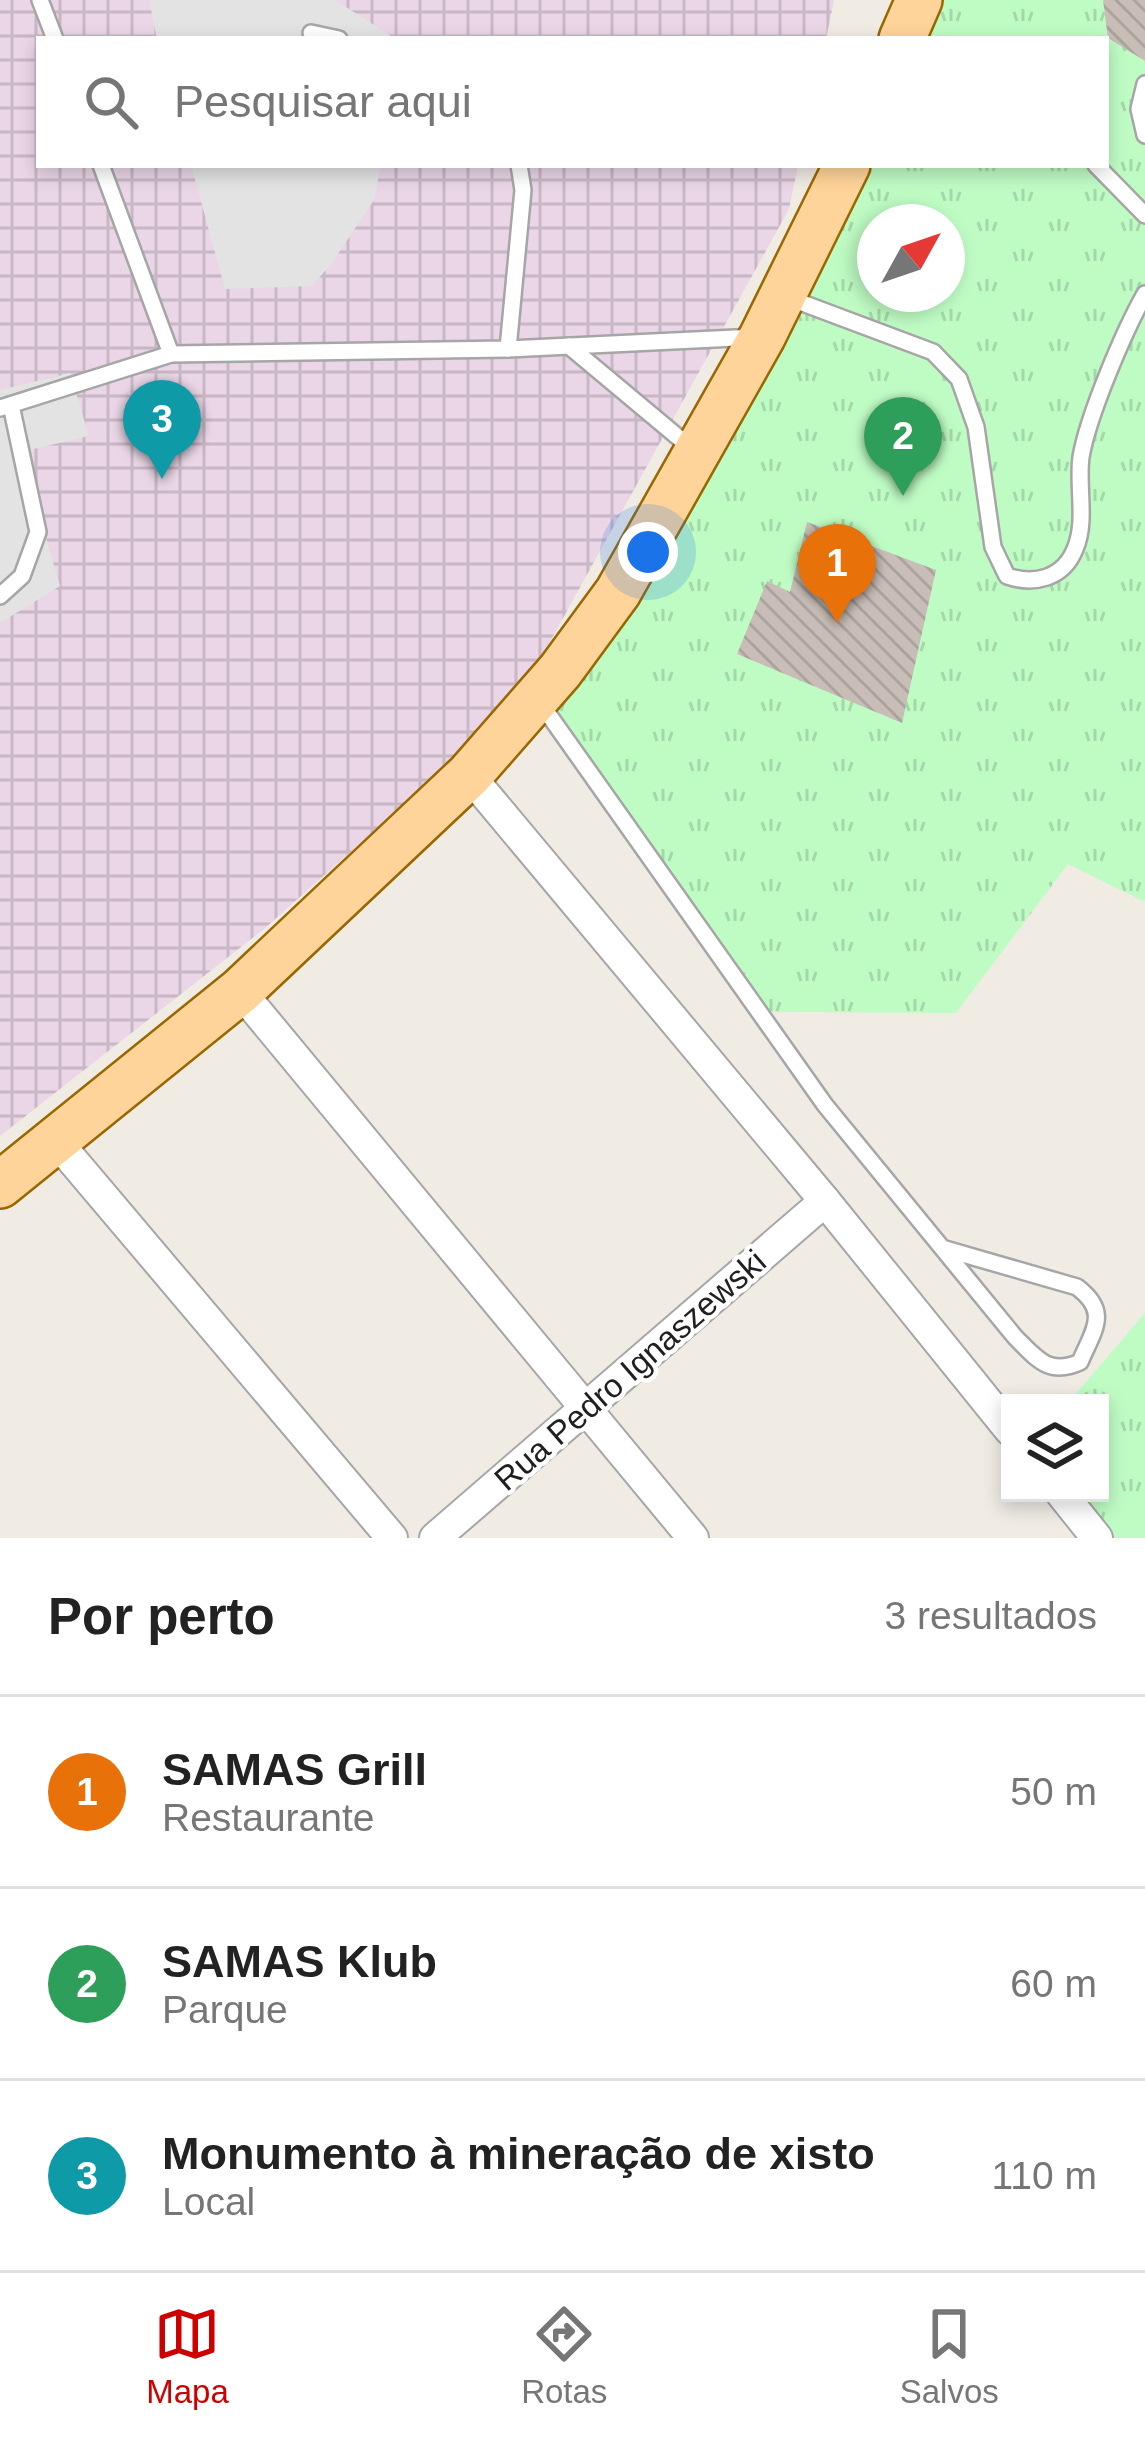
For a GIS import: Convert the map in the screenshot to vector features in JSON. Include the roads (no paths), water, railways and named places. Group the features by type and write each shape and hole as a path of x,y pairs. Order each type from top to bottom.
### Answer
{"main road":[{"path":"903,36 919,0"},
{"path":"0,1185 240,991 469,775 537,698 617,592 762,337 846,168"}],"street":[{"path":"469,775 1001,1419"},
{"path":"240,991 693,1538"},
{"path":"57,1142 392,1538"},
{"name":"Rua Pedro Ignaszewski","path":"435,1538 825,1201"},
{"path":"1068,1502 1097,1538"}],"lane":[{"path":"40,0 54,36"},
{"path":"311,33 325,36"},
{"path":"1145,84 1139,109 1145,135"},
{"path":"102,168 171,354"},
{"path":"508,349 523,190 519,168"},
{"path":"1099,168 1145,215"},
{"path":"782,295 933,352 959,379 976,427 993,548 1007,576 1027,583 1054,576 1075,550 1082,453 1129,322 1145,294"},
{"path":"0,596 22,576 38,532 6,406 171,354 508,349 762,337"},
{"path":"569,346 697,452"},
{"path":"537,698 825,1105 942,1248 1045,1367 1064,1369 1080,1362 1098,1317 1093,1299 1077,1287 942,1248"}],"place":[{"name":"Monumento à mineração de xisto","path":"162,479"},
{"name":"SAMAS Klub","path":"903,496"},
{"name":"SAMAS Grill","path":"837,623"}]}
